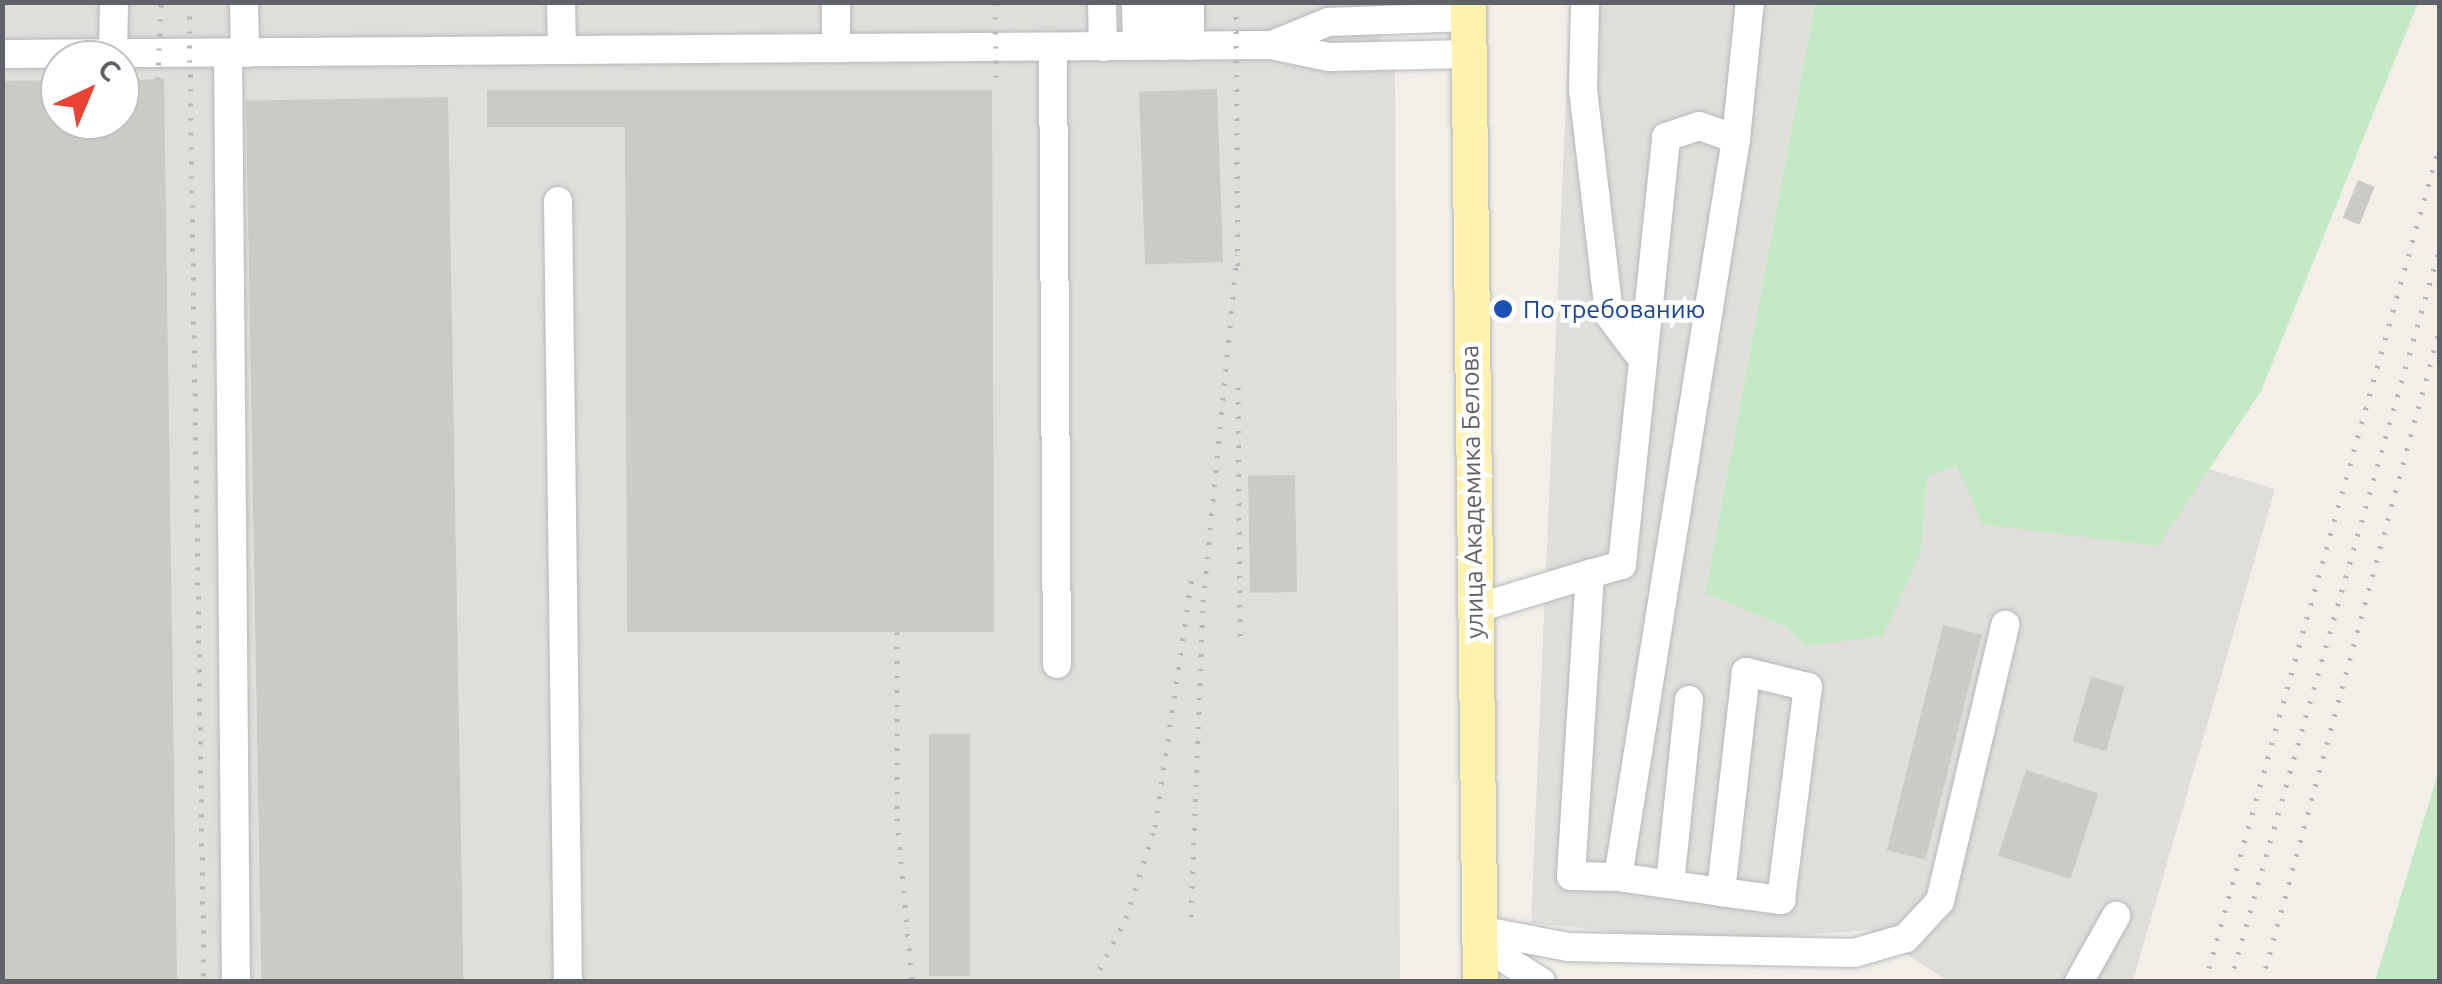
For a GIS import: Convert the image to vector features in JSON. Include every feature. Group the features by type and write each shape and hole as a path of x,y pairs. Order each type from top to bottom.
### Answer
{"main road":[{"name":"улица Академика Белова","path":"1469,10 1480,982"}],"lane":[{"path":"113,40 114,2"},
{"path":"236,982 236,53 244,2"},
{"path":"562,2 562,50"},
{"path":"836,2 836,48"},
{"path":"1102,2 1102,46"},
{"path":"1136,2 1164,46"},
{"path":"1164,2 1164,46"},
{"path":"1164,46 1190,2"},
{"path":"1586,2 1583,89 1609,315 1643,360"},
{"path":"1618,877 1736,139 1750,2"},
{"path":"1271,45 1328,22 1426,10 1469,10"},
{"path":"1426,10 1427,55"},
{"path":"140,54 1271,45 1329,56 1470,54"},
{"path":"1053,47 1058,664"},
{"path":"2,54 40,54"},
{"path":"1474,609 1622,564 1666,137 1699,126 1736,139"},
{"path":"558,201 568,982"},
{"path":"1590,574 1571,876 1618,877 1721,892 1781,900 1808,687 1746,672 1721,892"},
{"path":"1479,936 1568,948 1835,953 1906,938 1940,901 2005,625"},
{"path":"1670,884 1689,700"},
{"path":"2079,982 2116,916"},
{"path":"1479,936 1541,982"}],"shaded area":[{"path":"2,3 1395,3 1381,6 1382,69 1395,69 1400,981 3,981"},
{"path":"1570,3 1815,3 1705,593 1789,628 1921,551 1927,476 1958,466 2081,535 2157,546 2209,469 2275,489 2133,981 1947,981 1871,930 1706,942 1531,923"}],"green space":[{"path":"1815,3 2418,3 2261,391 2158,546 1982,524 1957,466 1927,476 1921,551 1883,636 1805,646 1789,628 1705,593"},
{"path":"2439,770 2439,981 2375,981"}],"building":[{"path":"164,79 177,982 2,982 2,81 40,80 40,140 140,140 140,80"},
{"path":"1217,89 1223,262 1145,265 1139,92"},
{"path":"487,90 992,90 994,632 627,632 625,127 487,127"},
{"path":"448,97 463,982 261,982 246,101"},
{"path":"2358,180 2375,187 2359,225 2343,218"},
{"path":"1295,475 1297,592 1250,593 1248,476"},
{"path":"1943,625 1982,635 1926,860 1887,850"},
{"path":"2091,677 2125,687 2106,751 2073,741"},
{"path":"929,734 970,734 970,976 929,976"},
{"path":"2026,770 2098,793 2070,879 1998,856"}],"railway":[{"path":"158,79 161,2"},
{"path":"189,2 204,982"},
{"path":"995,2 996,88"},
{"path":"1236,2 1238,267"},
{"path":"2205,982 2440,143"},
{"path":"2230,982 2440,247"},
{"path":"1191,917 1203,602 1237,255"},
{"path":"2262,982 2440,328"},
{"path":"1238,387 1240,641"},
{"path":"1093,982 1126,918 1155,827 1192,575"},
{"path":"897,632 897,818 912,982"}],"place":[{"name":"По требованию","path":"1503,309"}]}
